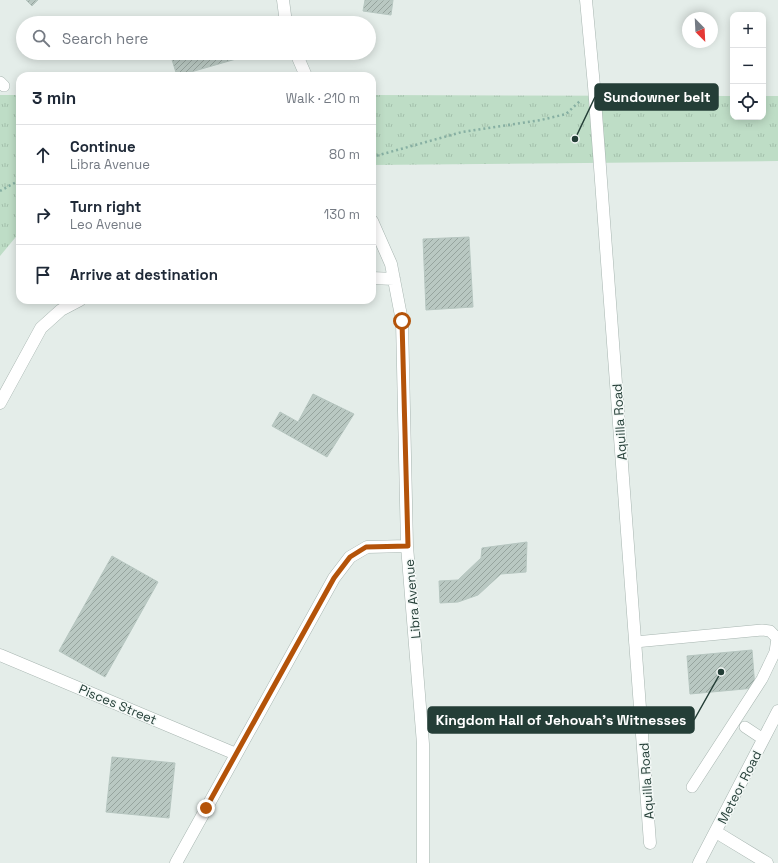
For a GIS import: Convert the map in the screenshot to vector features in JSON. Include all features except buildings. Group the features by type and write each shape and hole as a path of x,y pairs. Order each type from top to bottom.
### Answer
{"street":[{"path":"284,0 285,16"},
{"name":"Aquilla Road","path":"586,0 594,86 650,843"},
{"path":"299,60 304,72"},
{"name":"Libra Avenue","path":"376,230 391,264 402,321 408,546 423,744 423,863"},
{"path":"376,278 394,279"},
{"path":"0,403 41,328 62,310 73,304"},
{"path":"176,863 334,578 350,557 366,547 408,546"},
{"name":"Pisces Street","path":"0,655 236,754"},
{"name":"Meteor Road","path":"699,863 778,711"},
{"path":"716,832 767,863"}],"lane":[{"path":"635,642 762,630 770,631 777,638 775,652 762,679 692,787"},
{"path":"745,727 763,739"}],"path":[{"path":"376,156 462,132 541,120 566,114 594,86"},
{"path":"0,191 16,182"}],"green space":[{"path":"0,95 16,95 16,237 0,256"},
{"path":"376,95 730,96 730,120 766,120 766,96 778,96 778,161 376,165"}],"place":[{"name":"Sundowner belt","path":"575,139"},
{"name":"Kingdom Hall of Jehovah's Witnesses","path":"721,672"}],"route":[{"path":"206,808 334,578 350,557 366,547 408,546 402,321"}]}
